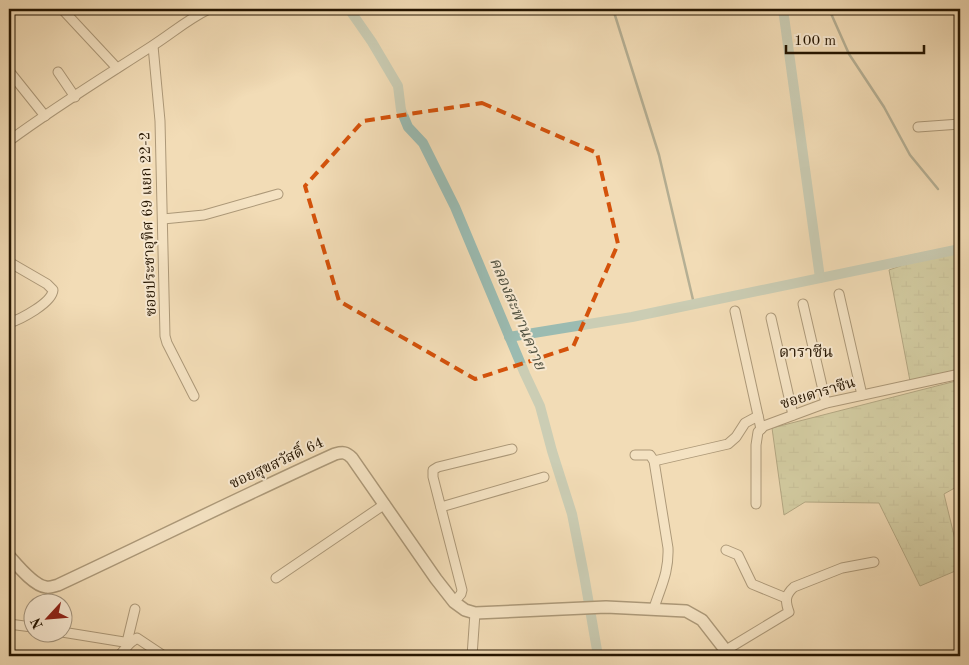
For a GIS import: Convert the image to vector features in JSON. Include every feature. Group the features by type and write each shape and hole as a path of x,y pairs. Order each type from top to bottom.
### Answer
{"street":[{"path":"62,9 117,68"},
{"path":"9,141 153,46 195,12 209,9"},
{"name":"ซอยประชาอุทิศ 69 แยก 22-2","path":"153,46 160,121 165,336 194,396"},
{"path":"9,71 46,116"},
{"path":"58,72 75,97"},
{"path":"918,127 960,124"},
{"path":"163,219 204,215 278,194"},
{"path":"9,262 47,284 53,290 52,296 41,306 12,319"},
{"path":"839,294 862,395"},
{"path":"803,304 826,403"},
{"path":"734,312 761,429 758,432 756,445 756,504"},
{"path":"772,318 793,416"},
{"name":"ซอยดาราซีน","path":"761,429 764,426 826,403 960,374"},
{"path":"654,461 728,444 736,437 745,423 758,416"},
{"path":"454,602 462,590 433,477 433,470 438,467 512,449"},
{"name":"ซอยสุขสวัสดิ์ 64","path":"9,556 34,582 48,588 58,585 275,481 335,454 344,452 352,458 454,602 465,610 475,613"},
{"path":"634,455 650,455 654,461 669,562 667,574 654,608"},
{"path":"441,507 544,477"},
{"path":"276,578 385,504"},
{"path":"726,550 738,555 752,584 786,598"},
{"path":"472,656 475,613 606,606 686,611 702,620 728,653 789,612 786,598 788,592 794,587 842,568 874,562"},
{"path":"119,656 128,642 135,610"},
{"path":"9,624 22,626"},
{"path":"72,634 128,642 140,639 164,656"}],"highlighted area":[{"path":"482,103 597,153 618,244 573,347 475,379 339,301 305,186 363,121"}],"green space":[{"path":"960,245 960,369 910,381 889,270"},
{"path":"960,380 960,485 944,494 960,560 960,569 920,586 879,503 805,502 784,515 772,428"}],"waterway":[{"name":"คลองสะพานควาย","path":"349,9 372,42 398,86 401,110 408,127 423,143 455,207 540,406 572,514 598,656"},
{"path":"613,9 659,155 694,304"},
{"path":"783,9 820,278"},
{"path":"829,9 849,54 884,107 910,155 938,189"},
{"path":"509,337 632,317 960,249"}],"district":[{"name":"ดาราซีน","path":"806,353"}]}
